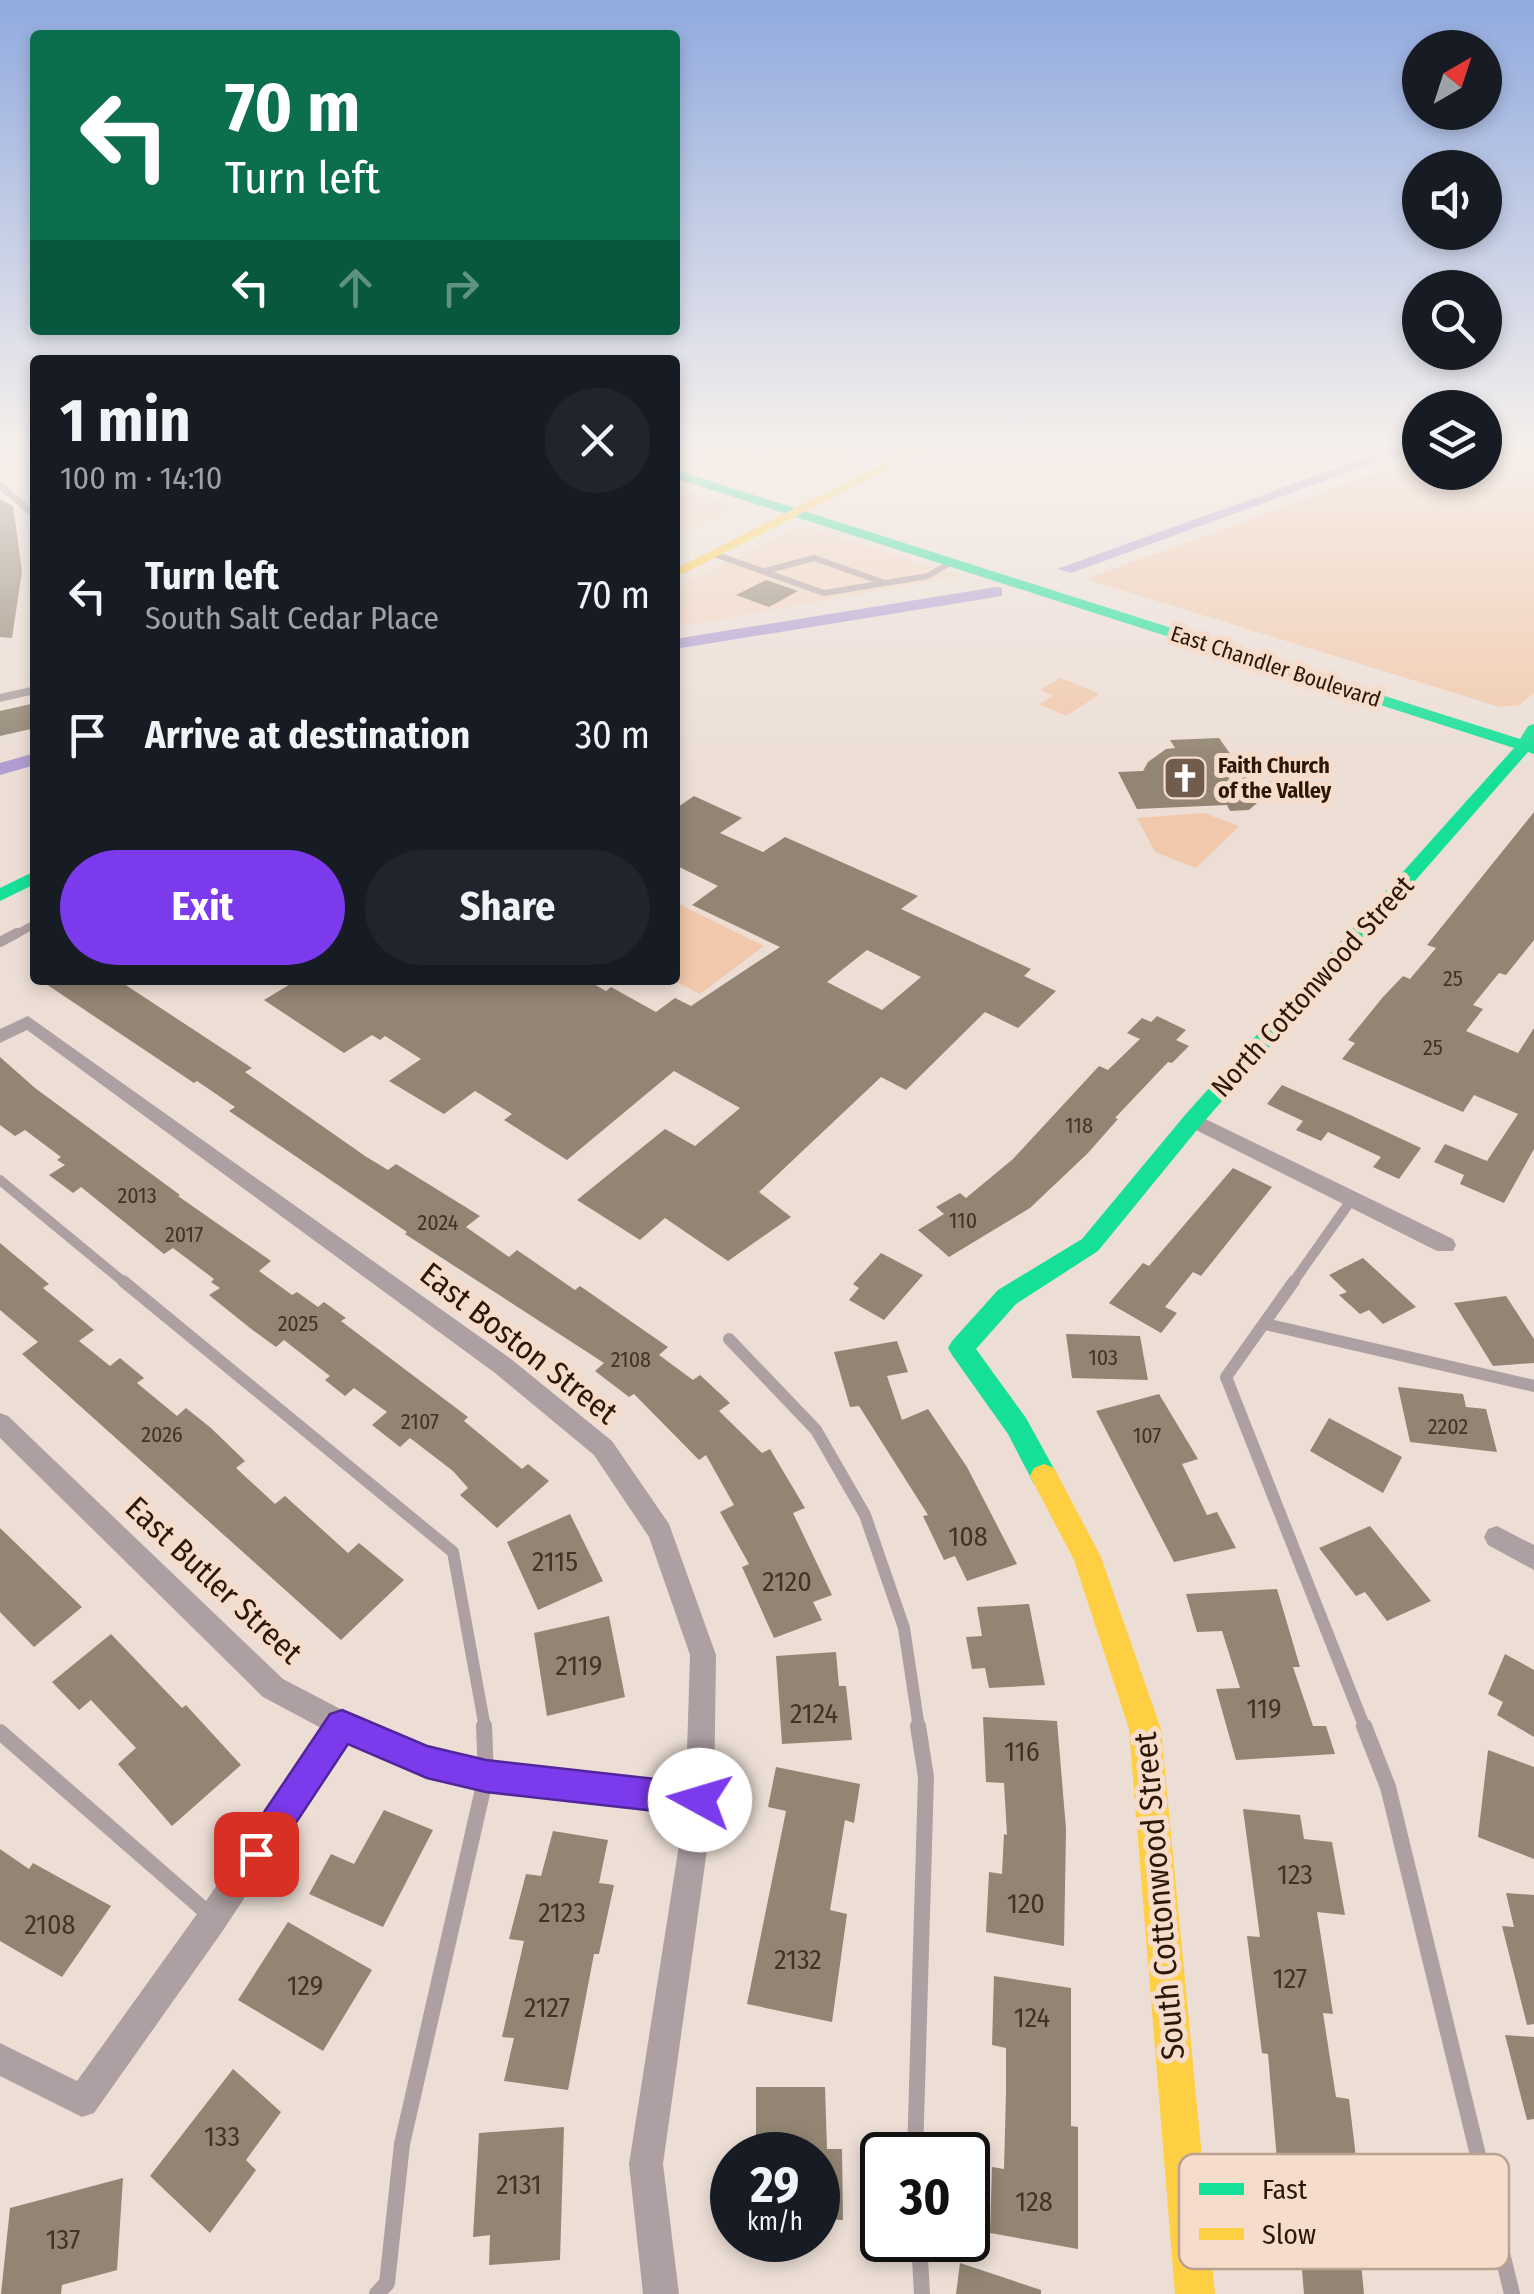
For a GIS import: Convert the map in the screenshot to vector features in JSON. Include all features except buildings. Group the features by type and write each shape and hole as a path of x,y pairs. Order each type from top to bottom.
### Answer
{"main road":[{"path":"680,571 714,554"},
{"name":"East Chandler Boulevard","path":"926,554 1006,580 1060,579 1326,663 1530,741"},
{"name":"East Chandler Boulevard","path":"951,554 1034,580 1198,642 1530,741"},
{"path":"1198,642 1215,640 1304,665 1326,663"},
{"name":"North Cottonwood Street","path":"1090,1245 1193,1120 1530,741"},
{"path":"0,895 30,880"},
{"name":"South Cottonwood Street","path":"1090,1245 1007,1297 962,1348 1016,1426 1087,1557 1145,1728 1183,2154"},
{"name":"South Cottonwood Street","path":"1193,2269 1195,2294"}],"street":[{"path":"0,698 30,691"},
{"name":"East Boston Street","path":"0,1037 28,1022 503,1366 604,1448 660,1532 703,1655 700,1800 646,2164 661,2294"},
{"path":"1193,1120 1445,1245"},
{"name":"East Butler Street","path":"0,1422 274,1688 342,1726 427,1762 486,1776 700,1800"},
{"path":"1497,1537 1534,1558"},
{"path":"0,2059 82,2101 213,1918 342,1726"}],"lane":[{"path":"714,554 824,593 928,576 950,563"},
{"path":"764,571 814,558 886,583"},
{"path":"0,942 30,927"},
{"path":"0,1180 453,1552 486,1731 486,1776 402,2144 387,2283 378,2294"},
{"path":"1352,1199 1226,1377 1388,1788 1478,2154"},
{"path":"1265,1324 1534,1386"},
{"path":"728,1339 816,1430 865,1515 904,1628 926,1777 916,2132"},
{"path":"0,1732 213,1918"},
{"path":"920,2262 922,2294"},
{"path":"1506,2269 1512,2294"}],"shaded area":[{"path":"745,554 893,554 962,576 680,626 680,586"},
{"path":"1154,554 1534,554 1534,693 1519,705 1500,707 1086,579"},
{"path":"1060,678 1100,694 1066,716 1039,704 1052,696 1040,690"},
{"path":"1204,813 1239,826 1196,868 1155,852 1137,818"},
{"path":"680,904 764,946 700,994 680,984"}],"waterway":[{"path":"1065,569 1107,554"},
{"path":"680,643 996,592"},
{"path":"0,769 30,760"}],"traffic: fast":[{"path":"925,554 1534,749"},
{"path":"1044,1476 1017,1426 961,1348 1007,1297 1090,1245 1193,1120 1517,757 1534,729"},
{"path":"0,895 30,880"}],"traffic: slow":[{"path":"680,571 714,554"},
{"path":"1044,1476 1087,1557 1145,1729 1183,2154"},
{"path":"1193,2269 1195,2294"}],"place":[{"name":"Faith Church of the Valley","path":"1185,778"}],"route":[{"path":"256,1854 342,1726 427,1762 486,1776 700,1800"}]}
